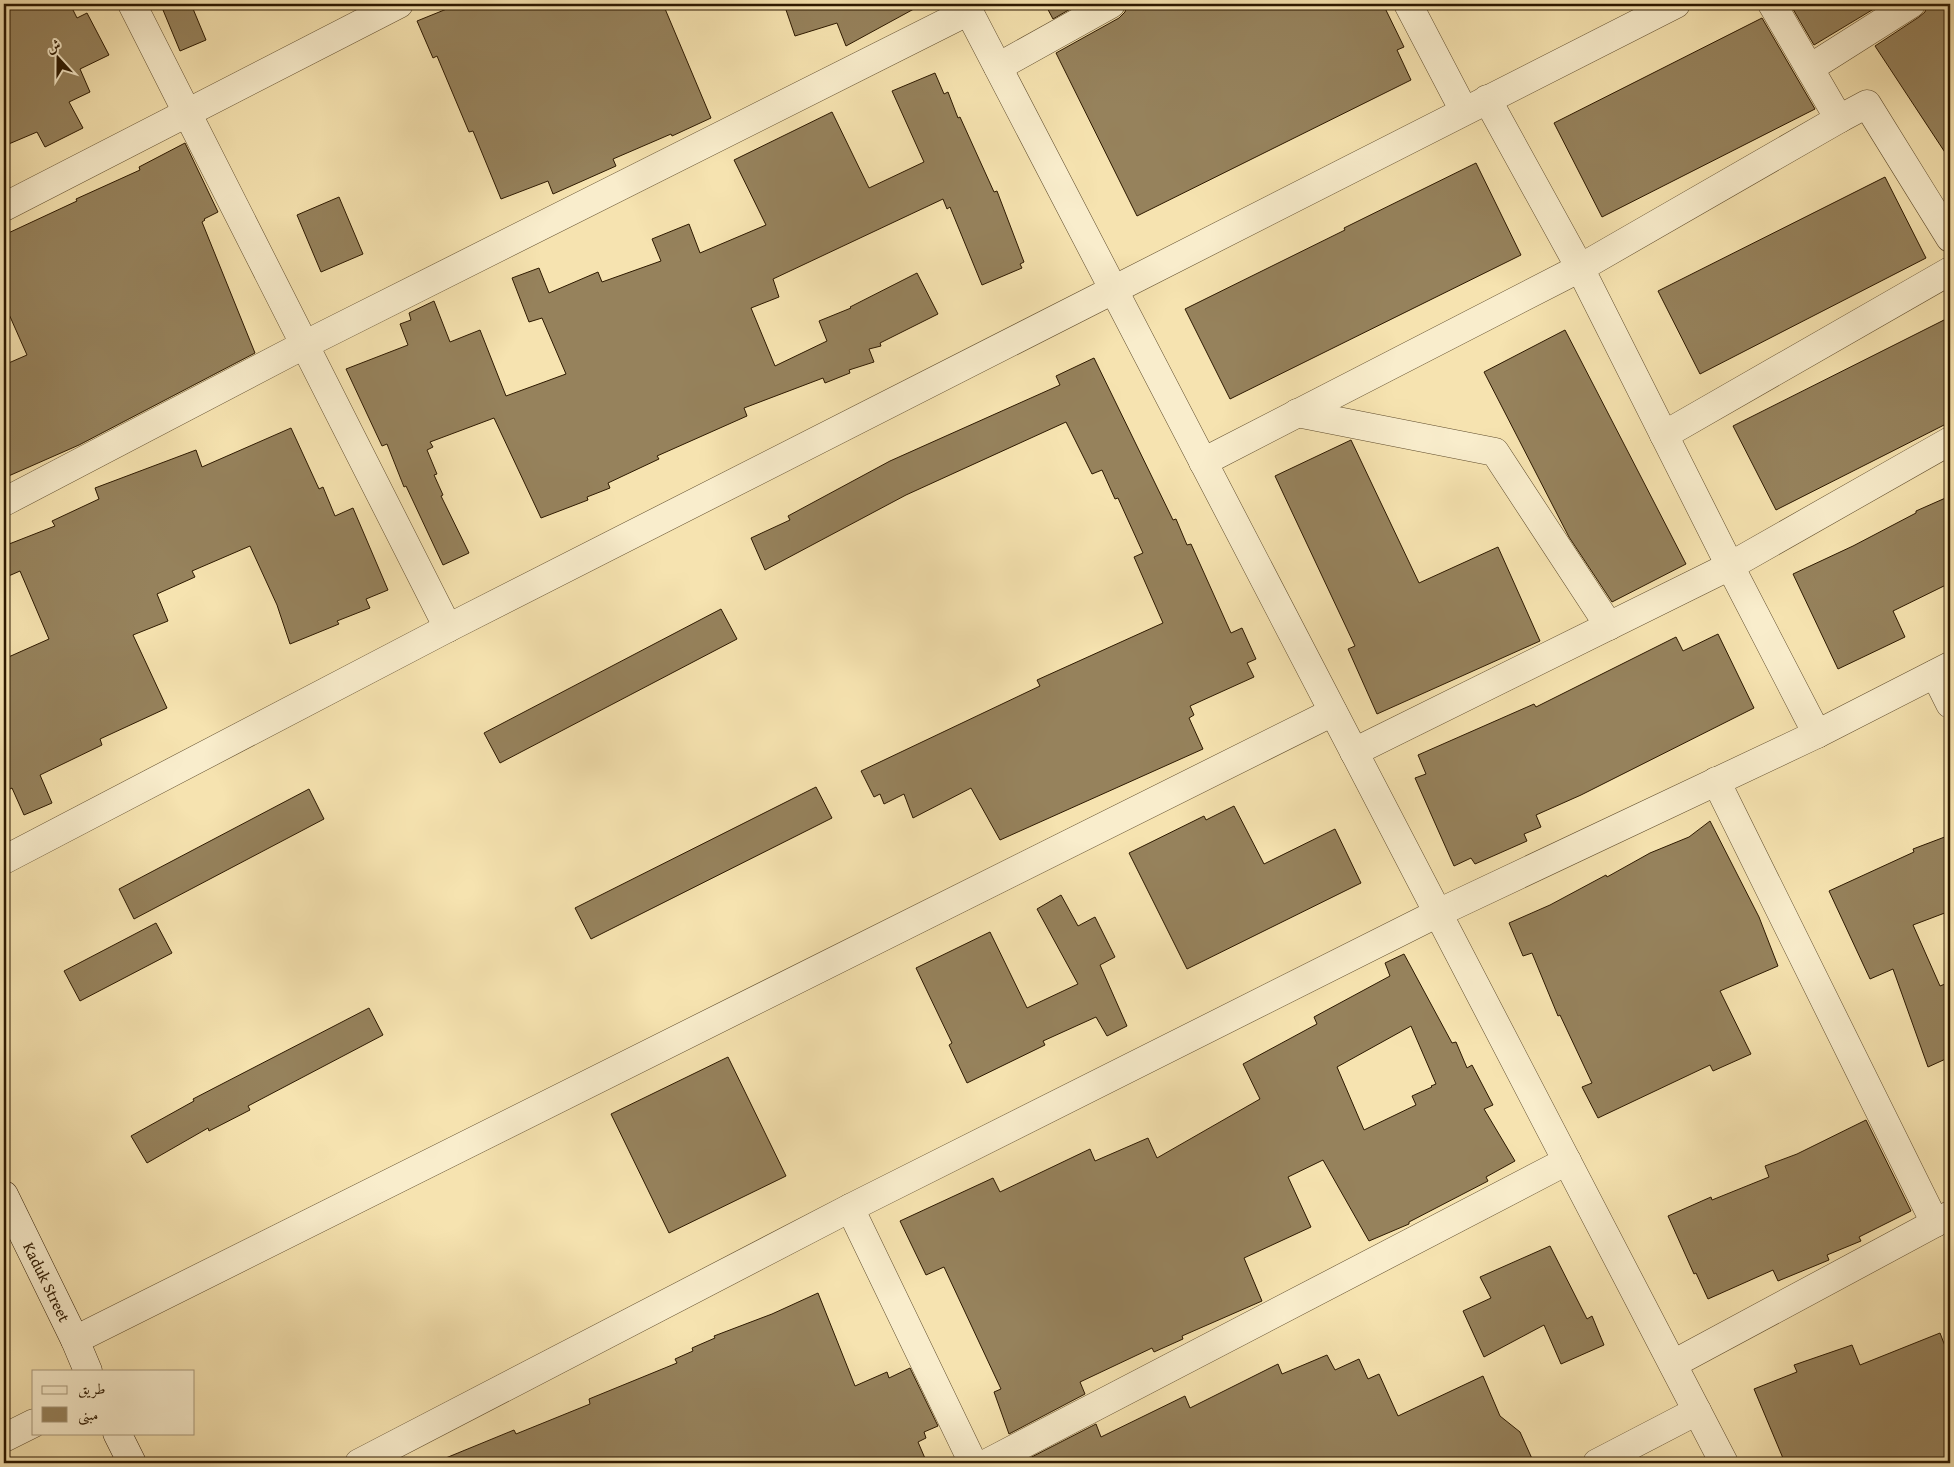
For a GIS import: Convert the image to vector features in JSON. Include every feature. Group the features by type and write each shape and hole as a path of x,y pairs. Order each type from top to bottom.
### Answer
{"street":[{"path":"132,4 448,628"},
{"path":"4,207 399,4"},
{"path":"998,67 1111,4"},
{"path":"1408,4 1580,268 1817,734"},
{"path":"4,860 448,628 1676,4"},
{"path":"1772,4 1839,119"},
{"path":"1810,68 1911,4"},
{"path":"4,502 304,345 967,7 1724,1463"},
{"path":"1204,462 1580,268 1867,104 1942,204 1950,238"},
{"path":"1664,436 1950,271"},
{"path":"1297,413 1495,452 1609,626"},
{"path":"1354,752 1730,566 1950,441"},
{"path":"359,1463 850,1208 1438,913 1817,734 1943,670 1950,704"},
{"path":"75,1340 1334,712"},
{"path":"1673,1364 1942,1219 1716,781"},
{"path":"986,1463 1567,1161"},
{"name":"Kaduk Street","path":"4,1195 75,1340 88,1370"},
{"path":"850,1208 973,1463"},
{"path":"1597,1463 1697,1411"},
{"path":"4,1438 32,1424"},
{"path":"118,1434 132,1463"}],"building":[{"path":"4,4 70,4 77,18 87,13 109,55 80,69 90,92 69,102 83,128 45,147 37,132 4,146"},
{"path":"179,4 191,4 206,40 180,51 163,10"},
{"path":"459,4 663,4 711,118 672,136 671,134 613,159 616,166 553,194 548,181 501,199 473,131 469,132 437,56 433,58 417,21"},
{"path":"784,4 923,4 846,46 837,23 795,36"},
{"path":"1045,4 1079,4 1053,19"},
{"path":"1127,4 1383,4 1404,47 1397,50 1411,80 1137,216 1056,53 1119,18 1125,12"},
{"path":"1790,4 1882,4 1814,45"},
{"path":"1927,4 1950,4 1950,160 1875,46 1919,17 1925,12"},
{"path":"1762,18 1815,109 1602,217 1554,123"},
{"path":"935,73 944,94 948,92 958,118 960,117 994,192 997,191 1024,262 1020,264 1022,268 982,285 950,207 947,209 943,199 773,279 779,297 751,308 775,366 827,341 819,321 851,308 917,273 938,314 880,343 881,346 869,349 874,362 849,370 850,373 825,383 823,378 744,408 747,416 657,456 659,459 608,483 610,488 587,497 588,500 541,518 494,418 430,442 433,447 427,450 437,474 434,475 443,495 441,496 469,553 443,565 406,486 404,487 387,444 382,446 346,369 408,345 400,324 411,320 409,313 434,301 450,342 480,330 506,396 566,374 542,318 529,322 512,278 539,268 549,293 598,272 602,282 661,261 652,239 689,224 700,253 766,225 734,160 832,112 869,188 924,162 892,91"},
{"path":"185,143 218,212 202,222 255,353 79,445 4,478 4,365 27,355 4,303 4,235 140,170 139,167"},
{"path":"1476,163 1521,255 1230,399 1185,309"},
{"path":"1885,177 1926,258 1700,374 1658,291"},
{"path":"339,197 363,254 321,272 297,215"},
{"path":"1950,317 1950,422 1776,510 1733,426"},
{"path":"1565,330 1686,564 1612,602 1569,537 1484,372"},
{"path":"1094,358 1173,520 1176,519 1187,545 1191,544 1231,633 1242,628 1256,659 1247,663 1254,677 1190,706 1194,715 1189,718 1203,749 1000,840 971,788 913,818 904,794 884,804 880,794 874,797 861,771 1040,686 1037,680 1163,623 1134,557 1143,553 1118,498 1115,499 1102,470 1092,474 1066,422 906,495 765,570 751,538 790,520 788,516 890,461 1060,385 1056,376"},
{"path":"291,428 319,489 323,487 335,516 353,508 388,590 366,599 370,608 337,621 339,624 290,644 277,605 250,546 192,571 195,577 157,594 168,621 133,635 167,708 100,739 102,745 40,775 52,803 24,815 12,788 4,792 4,659 49,639 20,571 4,578 4,546 55,526 52,521 99,499 95,488 196,450 202,467"},
{"path":"1351,440 1419,583 1498,547 1540,641 1377,714 1348,649 1355,646 1275,476"},
{"path":"1950,496 1950,583 1893,611 1905,637 1838,669 1793,574 1853,546 1916,513 1916,511"},
{"path":"721,609 737,639 500,763 484,733"},
{"path":"1718,634 1754,708 1581,795 1536,815 1541,827 1524,834 1527,841 1475,864 1471,858 1454,866 1415,778 1426,774 1418,755 1534,704 1536,707 1676,637 1683,651"},
{"path":"816,787 832,818 591,939 575,908"},
{"path":"309,789 324,819 134,919 119,889"},
{"path":"1234,806 1264,864 1335,829 1361,883 1187,969 1129,853 1204,816 1206,820"},
{"path":"1710,821 1759,917 1778,966 1720,991 1751,1054 1713,1071 1710,1065 1598,1118 1582,1087 1592,1083 1560,1015 1558,1016 1532,953 1523,956 1509,923 1550,905 1606,875 1607,877 1650,853 1689,837"},
{"path":"1950,835 1950,911 1913,925 1940,986 1950,982 1950,1057 1928,1067 1893,969 1870,979 1829,891 1914,852 1913,849"},
{"path":"1061,895 1078,926 1095,917 1115,957 1100,965 1127,1026 1107,1036 1096,1017 1043,1041 1045,1045 967,1083 949,1045 952,1043 916,968 990,932 1027,1008 1078,984 1037,909"},
{"path":"156,923 172,953 80,1001 64,971"},
{"path":"1404,954 1452,1043 1456,1042 1467,1068 1472,1065 1493,1105 1484,1109 1515,1161 1486,1177 1488,1181 1409,1222 1409,1224 1369,1241 1323,1160 1288,1177 1311,1227 1244,1258 1262,1301 1182,1336 1183,1339 1154,1352 1152,1348 1080,1382 1085,1394 1009,1434 994,1392 1001,1389 944,1267 926,1275 900,1221 993,1178 1000,1192 1090,1149 1095,1161 1148,1138 1157,1158 1260,1099 1243,1064 1317,1024 1314,1017 1390,976 1385,963","holes":["1411,1026 1436,1084 1412,1096 1416,1105 1364,1130 1337,1067"]},
{"path":"369,1008 383,1035 248,1106 250,1110 209,1131 208,1128 147,1163 131,1136 194,1101 193,1099"},
{"path":"728,1057 786,1176 669,1233 611,1114"},
{"path":"1866,1120 1911,1211 1859,1237 1861,1241 1827,1255 1829,1260 1778,1281 1773,1270 1708,1299 1696,1273 1694,1274 1668,1216 1711,1197 1712,1200 1769,1177 1765,1166 1797,1154"},
{"path":"1550,1246 1587,1319 1592,1316 1604,1345 1561,1364 1544,1325 1484,1357 1463,1311 1491,1298 1480,1277"},
{"path":"818,1293 855,1386 887,1372 889,1378 910,1368 938,1426 924,1432 926,1438 918,1442 927,1463 436,1463 514,1430 516,1434 590,1404 589,1399 677,1363 675,1359 693,1351 692,1348 715,1338 714,1336 772,1314"},
{"path":"1940,1333 1950,1359 1950,1463 1785,1463 1754,1389 1797,1372 1794,1365 1852,1345 1860,1365"},
{"path":"1327,1355 1335,1370 1359,1359 1368,1379 1379,1374 1398,1416 1483,1376 1500,1416 1520,1432 1534,1463 1020,1463 1096,1424 1101,1437 1185,1396 1190,1408 1278,1364 1282,1374"}]}
